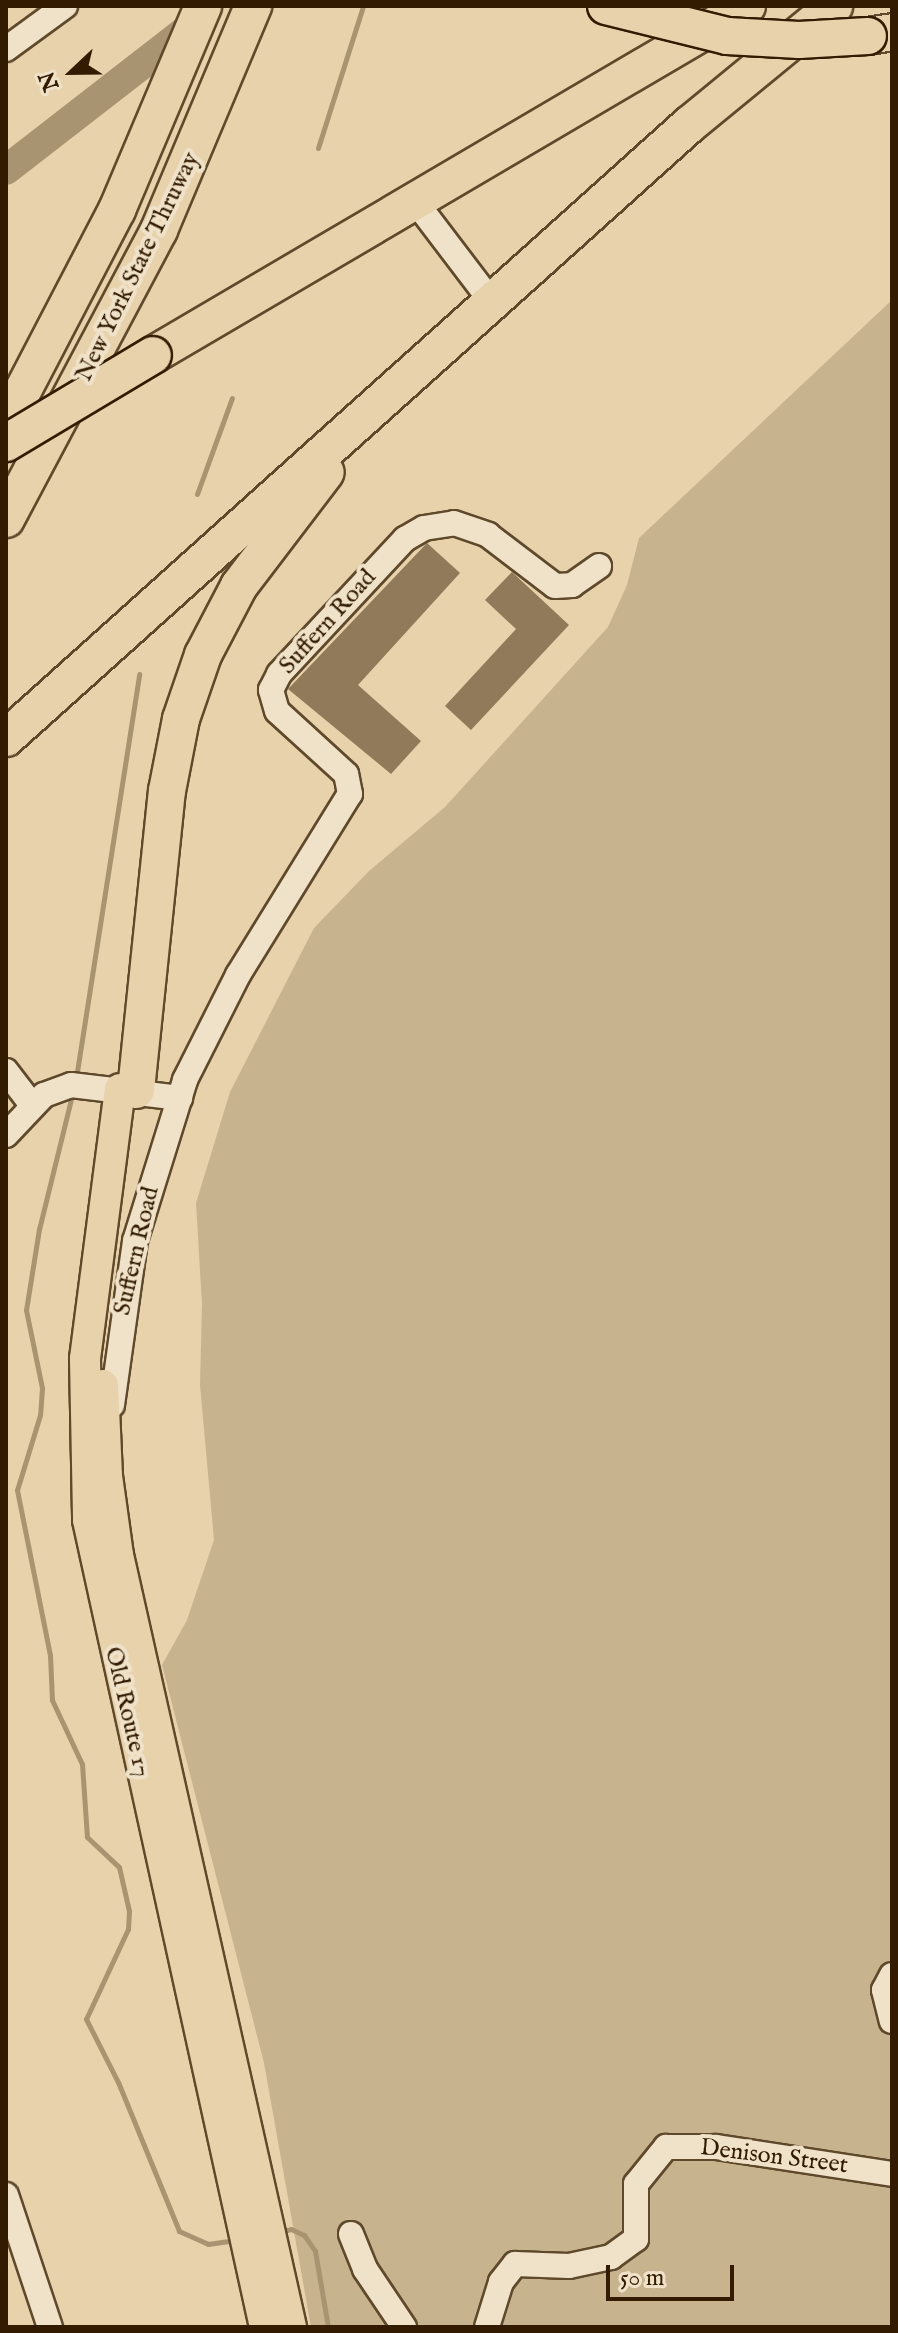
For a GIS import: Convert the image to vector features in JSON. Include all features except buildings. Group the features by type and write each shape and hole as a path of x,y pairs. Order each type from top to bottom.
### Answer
{"highway":[{"name":"New York State Thruway","path":"6,423 136,169 203,6"},
{"name":"New York State Thruway","path":"6,519 138,272 217,101 253,6"},
{"path":"606,6 727,36 799,40 880,34"},
{"path":"6,443 747,6"},
{"path":"6,738 727,92 834,6"},
{"path":"128,1090 167,791 181,719 203,655 239,586 302,500 491,301"}],"main road":[{"name":"Old Route 17","path":"128,1090 104,1360 107,1476 118,1555 258,2236 265,2327"},
{"name":"Old Route 17","path":"128,1090 85,1359 88,1520 258,2236 291,2327"}],"street":[{"path":"6,49 65,6"},
{"path":"415,201 491,301"},
{"name":"Suffern Road","path":"118,1555 112,1478 115,1360 135,1241 180,1098 238,975 350,794 346,774 277,711 271,690 279,674 405,539 424,528 454,523 488,535 555,586 572,585 599,566"},
{"path":"6,1071 32,1105"},
{"path":"6,1135 32,1105 79,1085 180,1098"},
{"path":"892,1975 884,1990 892,2021"},
{"name":"Denison Street","path":"487,2327 501,2282 515,2264 569,2266 611,2257 636,2239 636,2184 666,2147 716,2147 892,2174"},
{"path":"6,2195 50,2327"},
{"path":"351,2234 365,2269 404,2327"}],"shaded area":[{"path":"892,300 892,2327 311,2327 264,2063 162,1665 187,1620 214,1540 200,1385 202,1304 196,1203 230,1092 314,928 369,871 445,807 608,627 627,585 639,538"}],"waterway":[{"path":"318,148 363,6"},
{"path":"6,170 197,22"},
{"path":"197,494 232,398"},
{"path":"76,1078 139,674"},
{"path":"73,1091 39,1229 26,1310 42,1388 40,1415 17,1490 50,1655 52,1700 82,1764 87,1837 119,1867 129,1911 128,1929 86,2019 118,2082 179,2231 208,2244 238,2240"},
{"path":"279,2232 291,2229 304,2235 315,2251 328,2327"}]}
